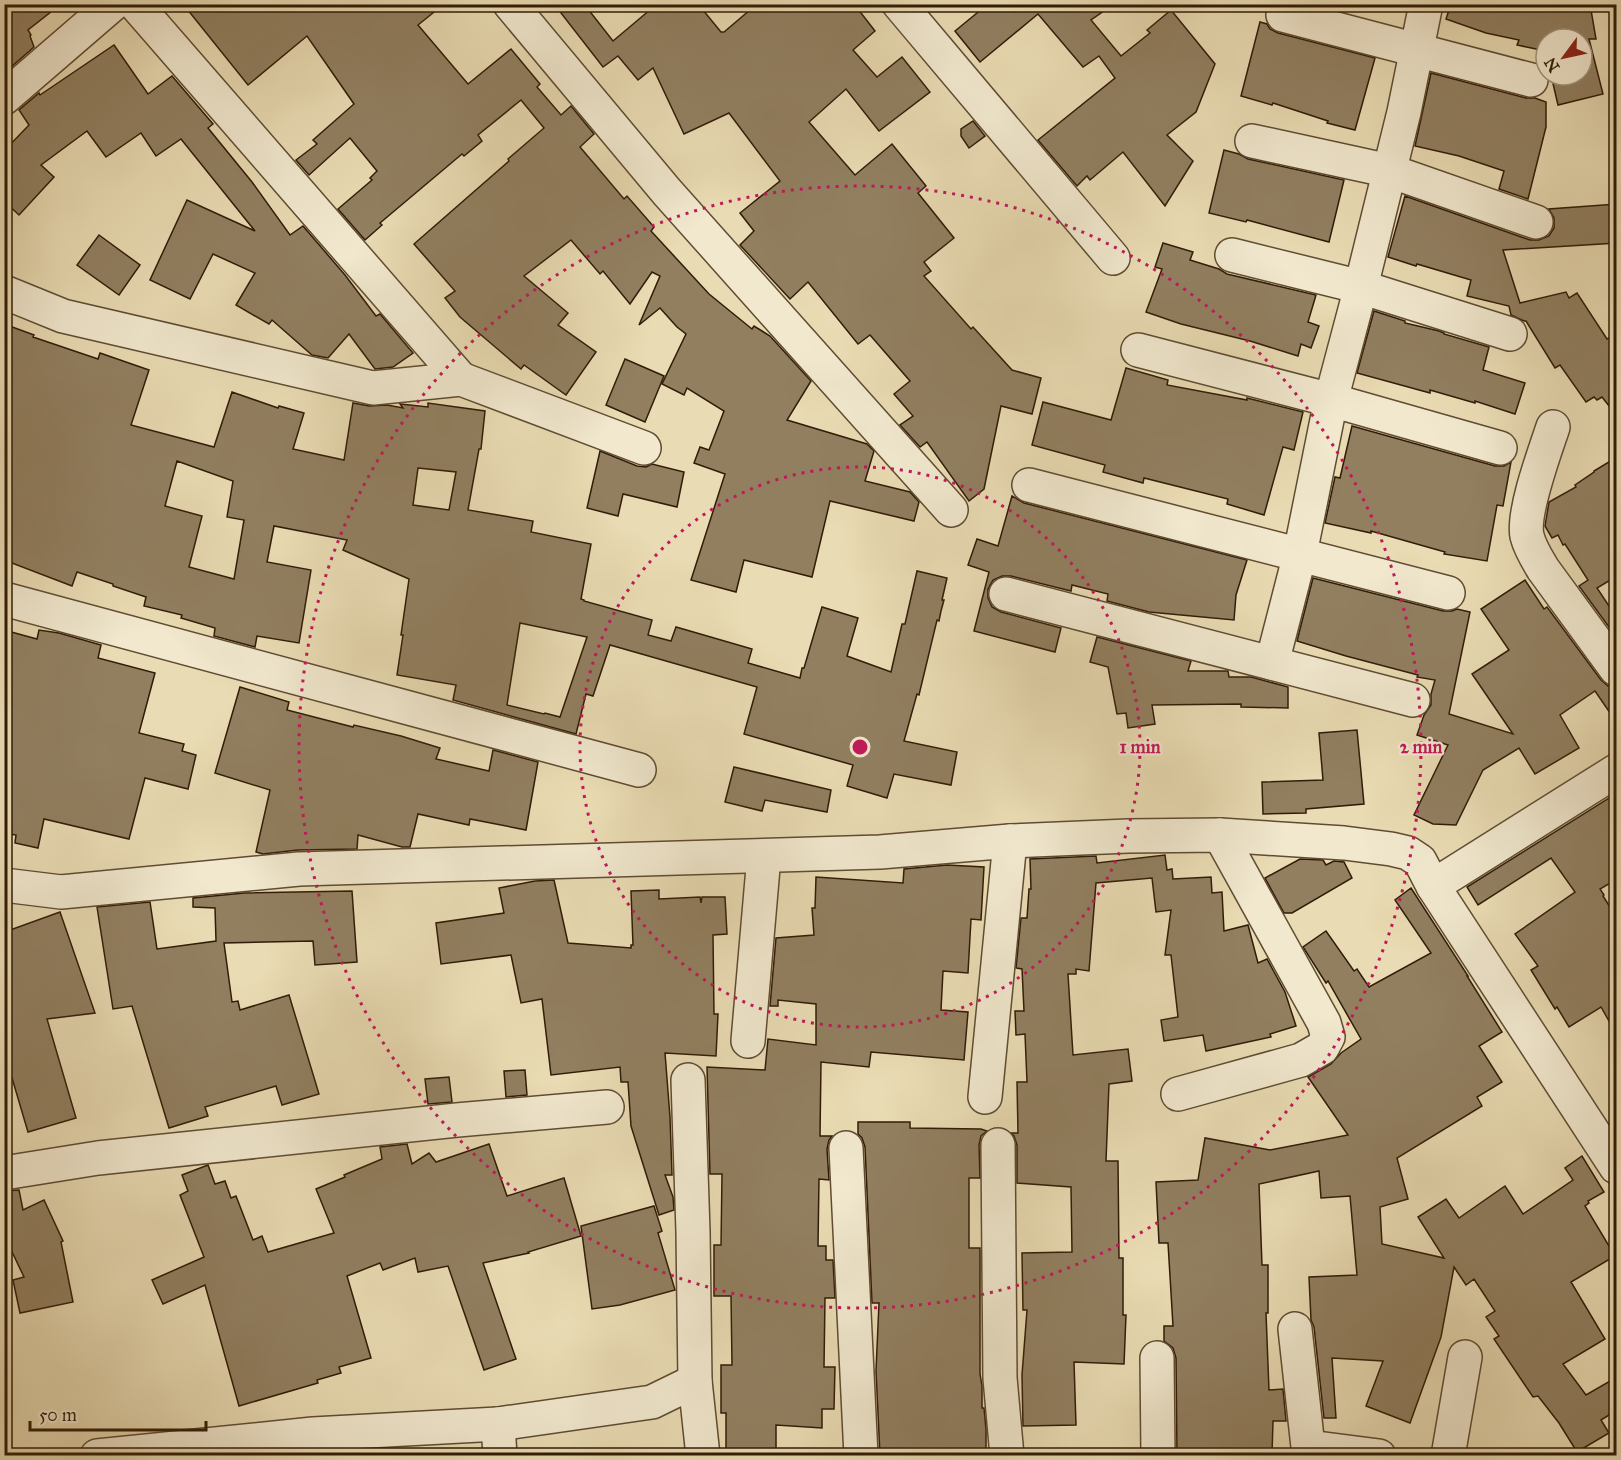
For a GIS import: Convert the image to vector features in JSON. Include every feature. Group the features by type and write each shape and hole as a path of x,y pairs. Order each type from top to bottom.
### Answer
{"street":[{"path":"4,98 113,4"},
{"path":"135,4 461,379"},
{"path":"510,4 667,192 951,510"},
{"path":"899,4 1113,258"},
{"path":"1272,663 1300,554 1331,400 1404,112 1426,4"},
{"path":"1283,15 1531,81"},
{"path":"1252,141 1389,171 1536,222"},
{"path":"1232,255 1361,286 1510,334"},
{"path":"4,292 63,316 373,388 461,379 644,448"},
{"path":"1138,350 1500,447"},
{"path":"1553,427 1529,504 1527,534 1535,557 1617,669"},
{"path":"1029,485 1448,593"},
{"path":"1006,594 1413,700"},
{"path":"4,599 639,770"},
{"path":"1432,886 1617,771"},
{"path":"1178,1094 1300,1060 1322,1047 1328,1037 1324,1023 1220,835"},
{"path":"4,885 62,892 300,869 880,852 1010,841 1128,836 1220,835 1344,843 1391,849 1408,853 1420,861 1432,886 1617,1167"},
{"path":"985,1097 1010,841"},
{"path":"748,1041 764,856"},
{"path":"688,1080 695,1381 703,1455"},
{"path":"4,1173 98,1158 457,1120 607,1107"},
{"path":"998,1145 1000,1378 1007,1455"},
{"path":"846,1148 861,1455"},
{"path":"1295,1329 1309,1451 1379,1455"},
{"path":"1448,1455 1465,1357"},
{"path":"1157,1358 1158,1455"},
{"path":"97,1455 313,1434 499,1440 652,1402 695,1381"}],"building":[{"path":"4,4 61,4 28,30 34,47 4,73"},
{"path":"183,4 444,4 418,25 468,84 511,49 540,84 537,87 561,115 571,106 594,134 580,147 624,199 627,196 654,227 651,231 709,294 752,329 754,326 770,336 811,381 787,420 867,444 874,451 865,481 910,492 919,502 914,521 830,501 812,577 744,560 736,592 691,580 725,474 694,463 700,447 709,450 724,411 687,388 684,395 662,384 686,334 660,308 639,325 660,276 652,272 630,304 603,271 600,274 571,240 524,276 568,313 558,325 596,352 566,395 524,365 521,369 460,317 445,298 455,291 414,244 544,128 521,100 478,135 482,141 464,156 462,154 380,223 382,225 365,240 338,209 372,180 370,178 377,171 350,138 309,175 296,160 317,144 313,140 354,104 307,36 248,85"},
{"path":"554,4 584,4 613,41 657,4 698,4 721,32 724,32 757,4 854,4 875,31 853,50 877,77 902,57 930,92 879,131 846,89 809,122 855,175 892,144 926,186 918,193 954,238 924,262 931,271 924,276 971,329 973,327 1012,370 1041,378 1032,414 1001,406 984,489 969,501 927,442 920,447 900,425 913,416 894,394 910,381 870,335 858,344 808,282 790,299 740,245 754,231 740,213 780,181 729,113 684,134 653,68 638,80 618,56 603,67"},
{"path":"988,4 1114,4 1091,20 1121,56 1150,33 1147,30 1171,10 1215,64 1196,112 1167,135 1193,161 1165,206 1123,152 1090,180 1087,176 1077,186 1038,140 1115,78 1099,56 1083,67 1038,14 980,62 955,31"},
{"path":"1451,4 1536,6 1590,4 1594,27 1534,27 1534,49 1517,45 1519,40 1486,33 1446,19"},
{"path":"1260,22 1267,24 1270,29 1278,33 1375,58 1355,130 1327,123 1328,121 1273,103 1272,105 1241,96"},
{"path":"114,45 148,94 172,76 213,124 208,128 252,182 290,235 303,226 376,316 380,314 413,353 393,367 375,369 349,334 328,358 312,355 272,320 269,324 236,305 255,273 213,254 190,299 150,280 187,200 255,231 181,139 156,156 141,133 106,157 87,131 41,165 54,177 19,215 4,201 4,151 29,125 19,110 39,93 40,95"},
{"path":"1594,59 1603,94 1558,105 1554,87 1594,87"},
{"path":"1431,73 1546,102 1546,127 1528,199 1499,189 1504,171 1459,156 1415,146"},
{"path":"973,121 985,136 969,148 961,136 961,129"},
{"path":"1224,150 1248,159 1344,180 1329,242 1247,220 1246,222 1209,213"},
{"path":"1405,196 1530,240 1539,240 1549,236 1554,228 1554,218 1549,209 1617,204 1617,243 1503,250 1520,303 1566,292 1569,298 1577,293 1607,339 1609,338 1617,348 1617,416 1602,397 1597,400 1594,397 1586,402 1560,365 1555,368 1526,321 1511,315 1509,306 1467,296 1471,280 1388,257"},
{"path":"99,235 140,265 119,295 77,265"},
{"path":"1163,243 1193,252 1190,260 1219,269 1227,274 1316,295 1308,322 1319,326 1311,348 1301,344 1298,356 1146,312 1162,269 1155,267"},
{"path":"1374,311 1405,321 1405,323 1489,347 1483,370 1525,383 1515,414 1475,401 1475,403 1430,390 1430,393 1357,373"},
{"path":"4,324 34,335 33,337 98,359 100,353 149,370 131,425 214,447 232,392 278,408 279,406 304,413 293,449 344,460 353,403 403,408 400,404 428,407 428,403 485,411 481,449 479,449 468,510 533,521 531,532 591,544 581,599 652,620 648,635 671,641 676,627 752,649 748,663 800,678 822,607 858,618 847,656 891,672 917,571 947,578 939,621 937,620 919,695 917,694 904,741 957,752 951,785 894,774 887,798 847,786 853,765 744,734 757,687 610,645 593,696 586,694 576,734 453,700 456,685 397,675 409,579 343,550 347,540 274,526 267,562 311,570 299,643 257,636 255,647 214,636 215,628 181,618 182,615 144,606 146,597 113,586 113,584 77,572 72,586 4,560","holes":["177,461 233,481 227,517 244,520 234,579 189,567 202,516 165,506","418,468 456,472 449,510 413,505","520,623 587,637 560,717 507,705"]},
{"path":"625,359 664,376 645,422 606,405"},
{"path":"1126,368 1168,380 1167,385 1247,400 1247,398 1303,412 1294,450 1283,447 1264,515 1227,504 1228,499 1144,478 1143,483 1103,472 1105,465 1032,445 1043,402 1111,420"},
{"path":"1352,426 1495,466 1504,466 1511,462 1503,506 1497,505 1487,561 1444,554 1445,552 1371,531 1371,533 1325,523 1335,477 1340,478"},
{"path":"600,451 637,466 646,467 652,464 684,472 677,507 623,494 618,516 587,508"},
{"path":"1617,457 1617,576 1597,588 1617,618 1617,638 1579,586 1588,580 1565,544 1563,545 1558,535 1552,538 1545,526 1549,502 1576,487 1575,485 1594,471"},
{"path":"1012,496 1024,503 1247,560 1236,595 1234,620 1149,612 1107,601 1108,594 1072,585 1071,591 1011,576 1002,576 993,580 988,589 988,598 992,607 1001,612 1061,628 1055,652 974,631 989,572 968,565 977,539 998,546"},
{"path":"1313,578 1443,611 1457,609 1470,612 1449,714 1513,734 1472,674 1509,650 1481,609 1525,580 1544,609 1547,607 1601,680 1608,686 1617,687 1617,723 1595,691 1560,715 1579,748 1535,774 1519,748 1483,770 1456,825 1433,824 1414,815 1448,745 1417,735 1424,715 1431,705 1435,680 1417,677 1418,675 1297,641"},
{"path":"4,630 37,639 39,630 59,633 101,645 98,658 155,673 139,733 184,744 182,751 196,755 188,789 145,778 129,839 44,819 38,848 15,843 16,835 4,833"},
{"path":"1097,637 1191,661 1188,671 1228,671 1229,677 1251,677 1288,687 1288,708 1241,707 1241,704 1152,705 1155,724 1128,728 1126,713 1117,714 1108,667 1090,662"},
{"path":"240,687 289,702 287,710 353,727 354,725 401,736 440,748 436,759 489,771 493,750 538,762 526,830 470,819 469,825 418,814 410,847 358,835 357,849 298,850 263,854 256,852 270,790 215,773"},
{"path":"1357,730 1364,804 1306,809 1306,813 1263,814 1262,782 1323,780 1319,733"},
{"path":"734,767 831,790 827,812 765,800 762,811 725,802"},
{"path":"1617,793 1617,879 1600,889 1617,918 1617,1035 1601,1007 1569,1027 1531,970 1538,966 1515,934 1575,892 1551,858 1478,905 1467,887"},
{"path":"1165,855 1167,870 1172,869 1173,879 1211,877 1212,893 1222,892 1224,931 1248,925 1258,963 1267,959 1285,992 1296,1026 1270,1034 1271,1037 1206,1051 1203,1035 1164,1041 1161,1020 1178,1017 1171,955 1165,955 1171,910 1156,912 1152,878 1096,883 1089,971 1076,969 1076,974 1068,974 1073,1055 1128,1049 1132,1081 1109,1084 1106,1161 1118,1161 1119,1258 1123,1258 1123,1315 1126,1315 1124,1364 1074,1362 1076,1425 1023,1426 1022,1375 1027,1310 1023,1310 1022,1253 1072,1252 1071,1187 1017,1183 1017,1145 1011,1133 1018,1133 1017,1082 1027,1082 1025,1034 1016,1035 1015,1011 1024,1011 1022,969 1016,968 1021,918 1027,918 1029,889 1031,889 1030,859 1096,856 1097,863"},
{"path":"1300,859 1323,860 1326,865 1334,861 1344,862 1352,878 1292,913 1284,913 1265,878"},
{"path":"947,865 984,867 981,920 971,919 968,973 943,971 941,1010 968,1012 964,1060 871,1052 869,1067 821,1062 820,1136 832,1136 827,1149 829,1180 819,1179 818,1246 826,1246 826,1260 833,1260 835,1298 825,1298 824,1367 835,1367 834,1409 822,1409 822,1428 776,1425 776,1455 726,1455 726,1413 721,1413 721,1365 732,1365 731,1296 714,1296 714,1245 721,1245 722,1174 710,1174 707,1067 765,1070 768,1039 816,1045 816,1004 778,1000 778,1006 770,1006 776,938 814,935 812,908 815,908 816,877 903,883 904,869"},
{"path":"554,880 568,943 631,948 633,945 631,891 659,890 659,899 700,897 701,903 702,897 725,897 727,934 713,935 714,1014 718,1014 716,1056 665,1053 672,1175 665,1175 673,1197 674,1210 659,1215 631,1126 628,1082 621,1082 620,1067 551,1075 542,999 521,1003 511,955 441,964 436,923 504,913 499,888"},
{"path":"1411,888 1502,1032 1479,1046 1502,1082 1477,1097 1482,1106 1397,1158 1408,1199 1380,1207 1382,1244 1444,1258 1418,1217 1446,1199 1459,1218 1505,1186 1523,1214 1573,1180 1565,1168 1582,1156 1604,1192 1588,1201 1589,1203 1585,1206 1615,1256 1571,1282 1605,1339 1563,1364 1586,1395 1617,1377 1617,1410 1601,1420 1609,1433 1577,1452 1559,1423 1538,1396 1533,1397 1494,1339 1499,1336 1486,1317 1495,1311 1474,1279 1466,1285 1454,1267 1441,1337 1410,1423 1366,1406 1383,1361 1332,1358 1336,1418 1324,1418 1314,1327 1311,1320 1309,1277 1357,1275 1350,1196 1321,1198 1319,1171 1259,1184 1262,1265 1268,1265 1268,1313 1266,1313 1269,1390 1283,1389 1286,1421 1273,1421 1272,1455 1177,1455 1176,1358 1173,1348 1164,1341 1164,1326 1173,1326 1168,1243 1159,1243 1156,1182 1198,1180 1205,1138 1270,1150 1348,1135 1308,1077 1331,1064 1341,1053 1361,1039 1328,981 1326,983 1303,947 1326,931 1354,971 1357,969 1369,987 1431,953 1395,900"},
{"path":"352,891 357,962 315,965 313,941 224,943 232,1002 238,1001 240,1010 289,995 319,1094 282,1105 276,1086 205,1107 208,1116 169,1128 132,1006 113,1009 97,907 150,902 157,949 216,941 215,908 193,907 193,898 244,893"},
{"path":"60,912 95,1013 47,1019 76,1118 28,1132 4,1051 4,929 13,929"},
{"path":"525,1070 527,1095 506,1097 504,1071"},
{"path":"449,1077 452,1102 428,1104 425,1079"},
{"path":"858,1122 910,1122 910,1128 987,1131 981,1136 979,1145 980,1178 969,1178 969,1248 980,1248 980,1374 986,1429 986,1455 880,1455 876,1371 879,1303 872,1303 865,1147 858,1134"},
{"path":"407,1144 412,1164 429,1153 436,1162 489,1144 507,1196 564,1178 581,1236 529,1253 483,1263 516,1359 484,1370 448,1266 418,1272 415,1258 383,1270 380,1263 347,1276 371,1358 339,1367 341,1373 317,1380 318,1383 239,1406 205,1285 163,1304 152,1280 204,1257 180,1195 188,1191 182,1175 208,1165 215,1184 225,1181 231,1198 236,1196 253,1240 262,1236 268,1252 334,1233 316,1189 382,1159 380,1147"},
{"path":"19,1190 23,1210 44,1200 63,1241 61,1242 73,1302 20,1313 13,1280 24,1277 4,1235 4,1191"},
{"path":"654,1206 662,1231 658,1233 675,1290 620,1305 592,1309 581,1226"}]}
